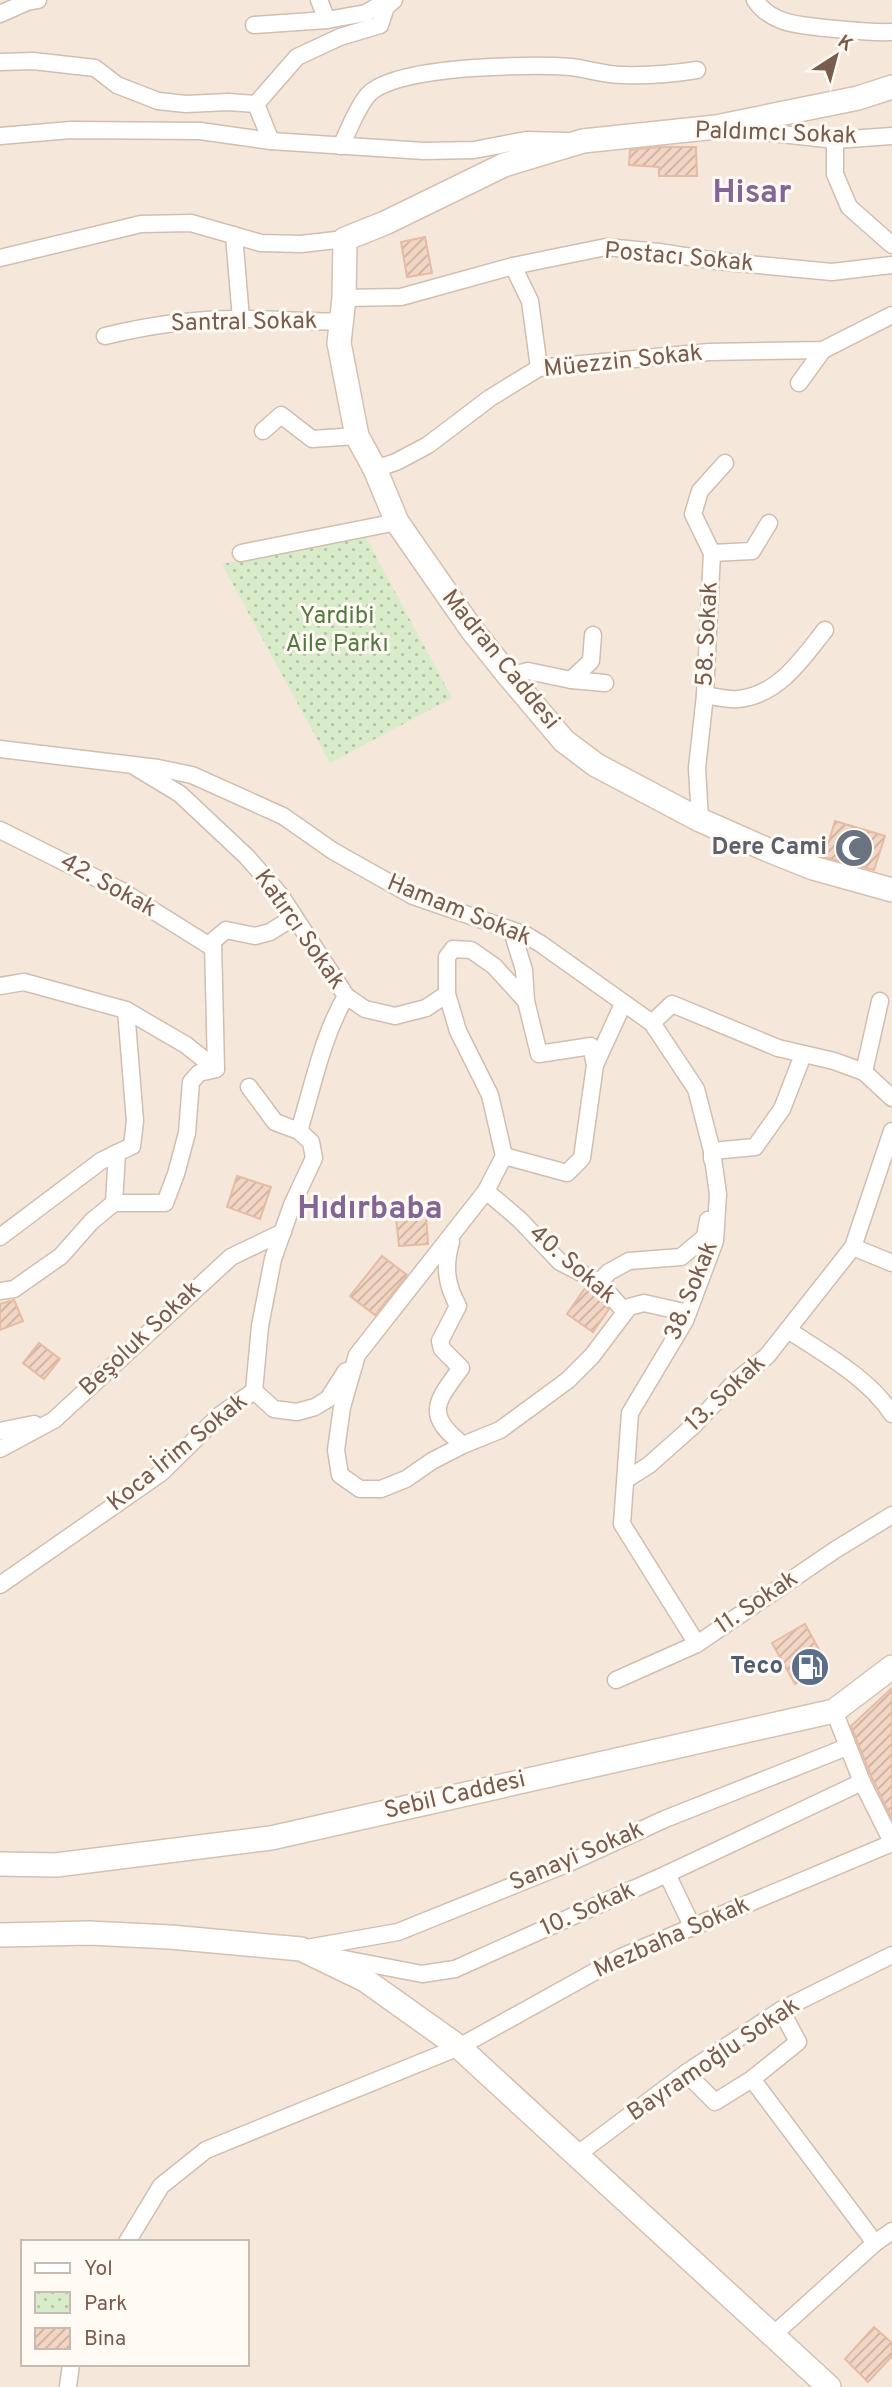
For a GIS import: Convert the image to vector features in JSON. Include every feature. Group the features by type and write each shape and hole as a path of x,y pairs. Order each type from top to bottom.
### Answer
{"street":[{"path":"0,14 38,0"},
{"path":"319,0 327,20"},
{"path":"254,25 327,20 366,13 388,0"},
{"path":"256,104 297,57 340,37 380,25 386,6 394,0"},
{"path":"755,0 762,11 795,26 862,34 892,32"},
{"path":"0,62 33,61 96,68 117,85 158,101 186,104 256,104"},
{"path":"341,146 369,94 393,81 434,73 526,65 619,75 659,76 697,70"},
{"path":"716,127 858,98 892,87"},
{"path":"256,104 271,141"},
{"name":"Paldımcı Sokak","path":"345,239 385,223 504,165 583,141 716,127 835,140 892,136"},
{"path":"0,136 71,130 200,131 271,141 424,151 474,150 526,140 583,141"},
{"path":"835,140 835,174 849,206 892,244"},
{"path":"0,258 141,224 191,223 261,243 301,244 345,239"},
{"path":"234,235 241,319"},
{"name":"Madran Caddesi","path":"345,239 344,298 339,343 357,436 375,469 397,522 472,630 509,676 564,741 596,765 701,820 813,868 892,890"},
{"name":"Postacı Sokak","path":"344,298 401,296 513,266 606,247 832,272 892,265"},
{"path":"513,266 530,301 538,368"},
{"name":"Müezzin Sokak","path":"375,469 396,462 428,445 490,398 538,368 709,352 823,350 892,315"},
{"name":"Santral Sokak","path":"105,336 143,326 241,319 315,323 342,321"},
{"path":"799,383 823,350"},
{"path":"264,431 281,415 312,439 357,436"},
{"name":"58. Sokak","path":"701,820 697,768 705,695 712,553 693,514 700,491 725,463"},
{"path":"241,553 397,522"},
{"path":"712,553 752,551 769,523"},
{"path":"705,695 737,699 764,693 783,680 825,630"},
{"path":"570,680 591,661 593,635"},
{"path":"509,676 528,671 605,684"},
{"name":"Hamam Sokak","path":"0,750 158,768 192,775 283,816 333,851 413,896 541,943 652,1023"},
{"name":"Katırcı Sokak","path":"135,767 180,794 247,857 281,896 346,996 365,1009 395,1016 426,1008 447,994"},
{"name":"42. Sokak","path":"0,830 122,891 213,948"},
{"path":"216,1069 213,941 226,930 255,936 270,932 294,917"},
{"path":"512,931 524,970 526,1001 539,1054 592,1046 595,1065"},
{"path":"254,1391 274,1409 297,1412 315,1408 328,1399 357,1355 486,1191 504,1156 490,1096 458,1031 447,994 447,957 453,948 471,950 494,966 526,1001"},
{"path":"0,986 24,982 126,1010 186,1045 216,1069"},
{"path":"249,1087 275,1122 299,1131 328,1036 346,996"},
{"path":"864,1072 880,1001"},
{"path":"504,1156 567,1173 582,1158 595,1065 623,1004"},
{"path":"652,1023 672,1004 778,1048 834,1061 864,1072 892,1098"},
{"path":"0,1237 101,1161 132,1146 135,1121 126,1010"},
{"name":"38. Sokak","path":"626,1479 630,1413 688,1314 715,1241 718,1194 712,1151 696,1089 652,1023"},
{"path":"599,1282 609,1272 629,1261 681,1257 705,1237 712,1151 755,1147 782,1109 803,1055"},
{"path":"0,1291 14,1289 61,1256 92,1221 114,1203 165,1203 187,1133 191,1082 199,1073 216,1069"},
{"name":"Koca İrim Sokak","path":"0,1585 161,1473 220,1415 254,1391 260,1326 273,1259 313,1158 312,1142 299,1131"},
{"name":"13. Sokak","path":"626,1479 649,1465 693,1426 736,1381 768,1356 853,1247 892,1131"},
{"path":"114,1203 117,1153"},
{"name":"40. Sokak","path":"486,1191 519,1219 561,1262 599,1282 625,1312"},
{"name":"Beşoluk Sokak","path":"0,1449 54,1420 230,1257 283,1232"},
{"path":"452,1236 446,1261 447,1282 458,1307 440,1341 442,1349 461,1368 442,1394 437,1409 444,1430 463,1445"},
{"path":"853,1247 892,1263"},
{"path":"357,1355 342,1406 335,1450 341,1475 360,1489 381,1489 405,1479 463,1445 500,1430 568,1380 592,1356 629,1307 644,1303 688,1314"},
{"path":"788,1330 840,1363 885,1403 892,1414"},
{"path":"0,1432 54,1420"},
{"path":"626,1479 622,1524 697,1644"},
{"name":"11. Sokak","path":"616,1680 697,1644 835,1550 892,1515"},
{"name":"Sebil Caddesi","path":"0,1864 56,1865 271,1838 834,1712 892,1667"},
{"path":"834,1712 862,1782 892,1843"},
{"name":"Sanayi Sokak","path":"301,1949 398,1932 569,1863 666,1819 847,1747"},
{"name":"10. Sokak","path":"301,1949 356,1963 422,1974 455,1969 667,1874 862,1782"},
{"name":"Mezbaha Sokak","path":"128,2240 161,2186 206,2150 459,2047 621,1957 892,1843"},
{"path":"667,1874 692,1928"},
{"path":"0,1934 89,1933 170,1937 301,1949 366,1980 459,2047 829,2387"},
{"name":"Bayramoğlu Sokak","path":"578,2154 686,2073 781,2010 892,1955"},
{"path":"686,2073 715,2102 751,2079 798,2042 781,2010"},
{"path":"751,2079 875,2243"},
{"path":"773,2335 875,2243 892,2231"},
{"path":"68,2387 71,2366"}],"shaded area":[{"path":"0,0 892,0 892,2387 0,2387"}],"green space":[{"name":"Yardibi Aile Parkı","path":"365,536 452,698 330,763 222,564"}],"building":[{"path":"696,147 697,176 659,176 659,167 629,165 630,150"},
{"path":"425,237 432,273 407,277 401,242"},
{"name":"Dere Cami","path":"835,821 885,836 874,870 824,857"},
{"path":"237,1176 271,1187 260,1219 227,1207"},
{"path":"426,1215 428,1244 399,1246 396,1217"},
{"path":"382,1256 407,1275 375,1315 350,1296"},
{"path":"585,1288 598,1296 609,1309 593,1332 567,1314"},
{"path":"14,1300 23,1321 0,1330 0,1304"},
{"path":"39,1343 60,1359 44,1379 23,1363"},
{"path":"805,1624 828,1666 795,1684 772,1643"},
{"path":"892,1688 892,1819 851,1726"},
{"path":"874,2327 892,2343 892,2356 868,2382 845,2359"}],"place":[{"name":"Dere Cami","path":"854,848"},
{"name":"Teco","path":"810,1667"}],"district":[{"name":"Hisar","path":"752,194"},
{"name":"Hıdırbaba","path":"370,1210"}]}
